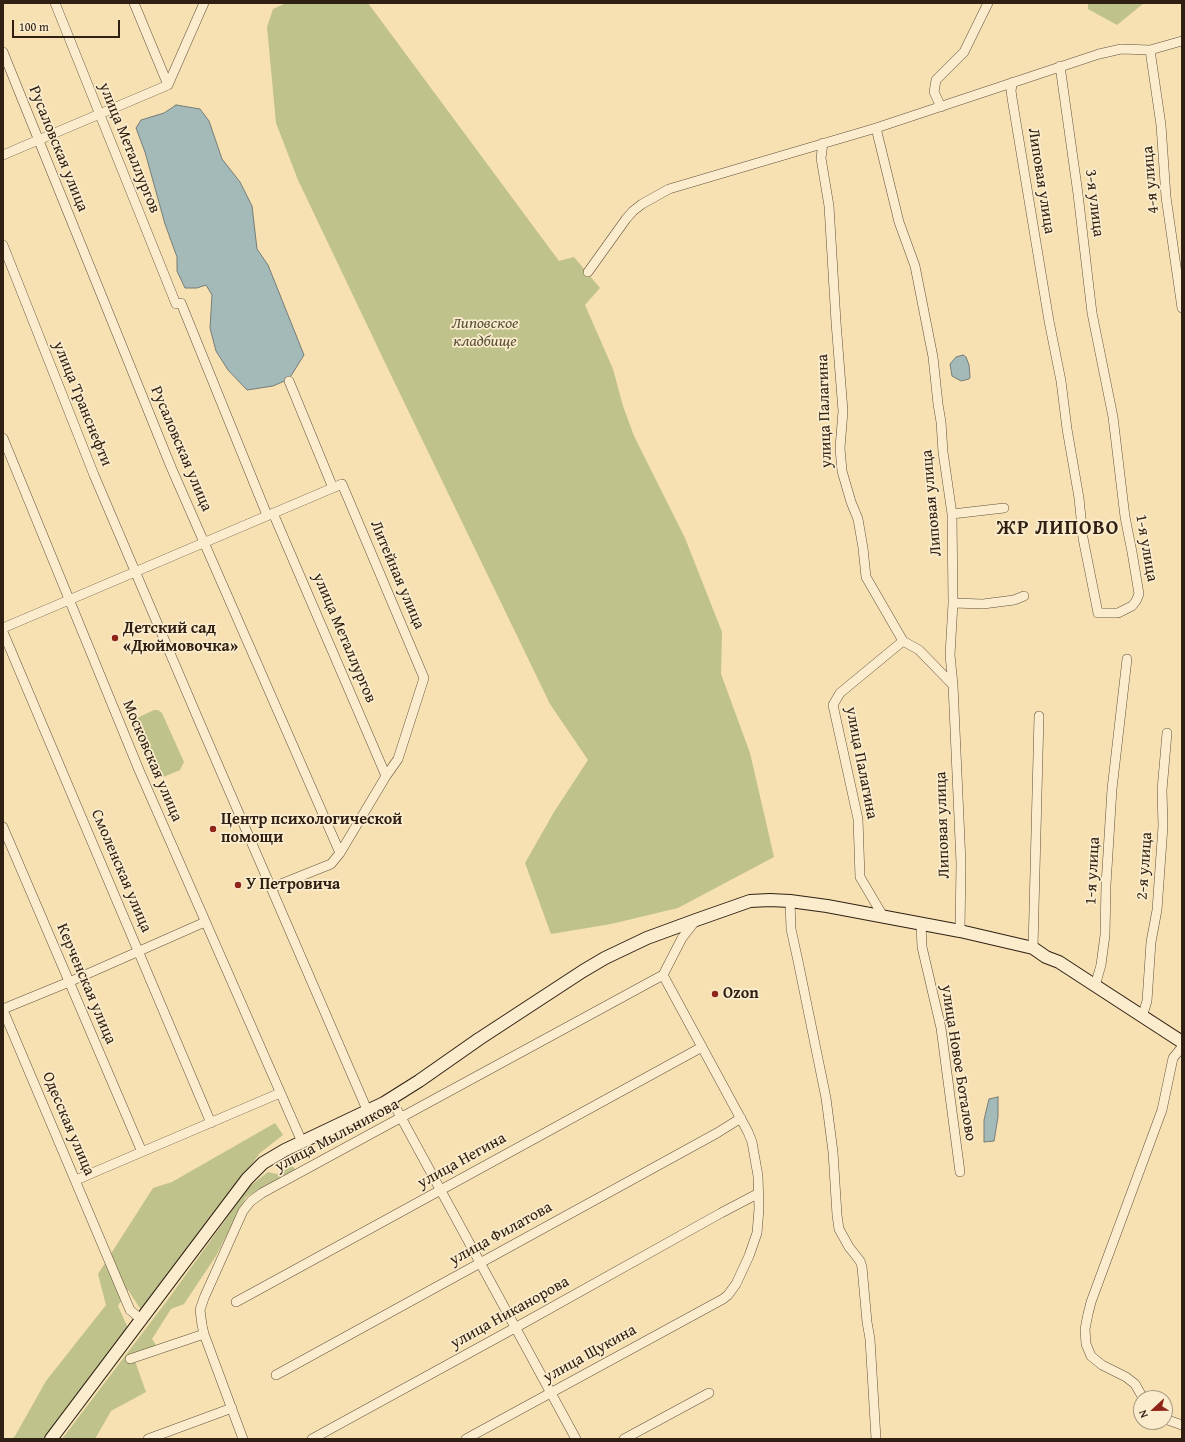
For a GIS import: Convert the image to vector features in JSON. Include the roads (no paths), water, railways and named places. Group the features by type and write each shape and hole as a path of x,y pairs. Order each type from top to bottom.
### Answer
{"street":[{"name":"улица Металлургов","path":"55,3 178,303 386,776"},
{"path":"134,3 168,85"},
{"path":"3,155 168,85 204,3"},
{"path":"941,107 934,92 936,80 964,52 988,3"},
{"path":"588,272 626,219 642,204 657,195 682,185 876,128 1060,66 1121,49 1150,50 1182,41"},
{"name":"4-я улица","path":"1150,50 1161,125 1166,196 1182,308"},
{"name":"Русаловская улица","path":"3,52 171,467 340,853"},
{"name":"3-я улица","path":"1060,66 1078,194 1088,283 1102,367"},
{"name":"Липовая улица","path":"1013,82 1011,90 1013,105 1049,321 1061,382 1067,429 1080,498"},
{"name":"Липовая улица","path":"876,128 899,222 908,243 917,274 933,357 943,452 952,514 953,603 950,655 953,685 961,863 960,931"},
{"name":"улица Палагина","path":"823,143 821,158 829,206 843,411 840,448 842,471 851,502 858,519 864,548 866,577 903,641 919,650 953,685"},
{"name":"улица Транснефти","path":"3,245 94,475 368,1112"},
{"name":"1-я улица","path":"1080,498 1083,538 1098,613 1118,613 1132,606 1139,594 1125,518 1113,416 1102,367"},
{"name":"Литейная улица","path":"289,381 424,678 398,759 386,776"},
{"name":"Московская улица","path":"3,438 139,770 302,1142"},
{"path":"3,628 337,486"},
{"path":"952,514 1004,508"},
{"path":"953,603 983,604 1014,600 1024,596"},
{"name":"Смоленская улица","path":"3,632 211,1123"},
{"name":"улица Палагина","path":"883,916 860,877 858,819 833,705 840,694 903,641"},
{"name":"1-я улица","path":"1095,986 1101,965 1105,935 1106,885 1112,789 1128,659"},
{"path":"1033,948 1039,716"},
{"name":"2-я улица","path":"1142,1017 1147,1001 1152,942 1157,910 1163,826 1162,790 1168,733"},
{"path":"271,888 331,864 340,853 386,776"},
{"name":"Керченская улица","path":"3,827 142,1152"},
{"path":"51,1439 255,1171 272,1157 368,1112 391,1099 582,971 628,946 676,927 750,901 790,901 827,906 883,916 921,929 960,931 1033,948 1182,1042"},
{"path":"790,901 791,930 819,1063 830,1124 839,1228 849,1247 860,1261 862,1267 870,1339 876,1439"},
{"path":"696,920 682,938 663,975 748,1132 755,1152 760,1193"},
{"path":"3,1010 205,922"},
{"path":"676,927 682,938"},
{"name":"улица Новое Боталово","path":"921,929 922,947 941,1028 960,1172"},
{"name":"улица Мыльникова","path":"243,1439 204,1334 200,1310 243,1211 251,1201 262,1193 663,975"},
{"name":"Одесская улица","path":"3,1010 130,1310 142,1320"},
{"name":"улица Негина","path":"236,1302 702,1047"},
{"path":"1138,1390 1135,1384 1126,1376 1102,1365 1091,1356 1086,1344 1085,1329 1091,1302 1162,1110 1173,1058 1182,1047"},
{"path":"76,1180 280,1093"},
{"path":"391,1099 576,1439"},
{"name":"улица Филатова","path":"276,1375 717,1133 740,1118"},
{"name":"улица Никанорова","path":"312,1439 721,1213 760,1193"},
{"name":"улица Щукина","path":"466,1439 718,1302 728,1295 736,1284 754,1243 758,1222 760,1193"},
{"path":"130,1359 204,1334"},
{"path":"624,1439 709,1393"},
{"path":"148,1439 232,1408"}],"place":[{"name":"Детский сад «Дюймовочка»","path":"115,638"},
{"name":"Центр психологической помощи","path":"213,829"},
{"name":"У Петровича","path":"238,885"},
{"name":"Ozon","path":"715,994"}],"district":[{"name":"ЖР ЛИПОВО","path":"1058,529"}],"park label":[{"name":"Липовское кладбище","path":"485,333"}]}
